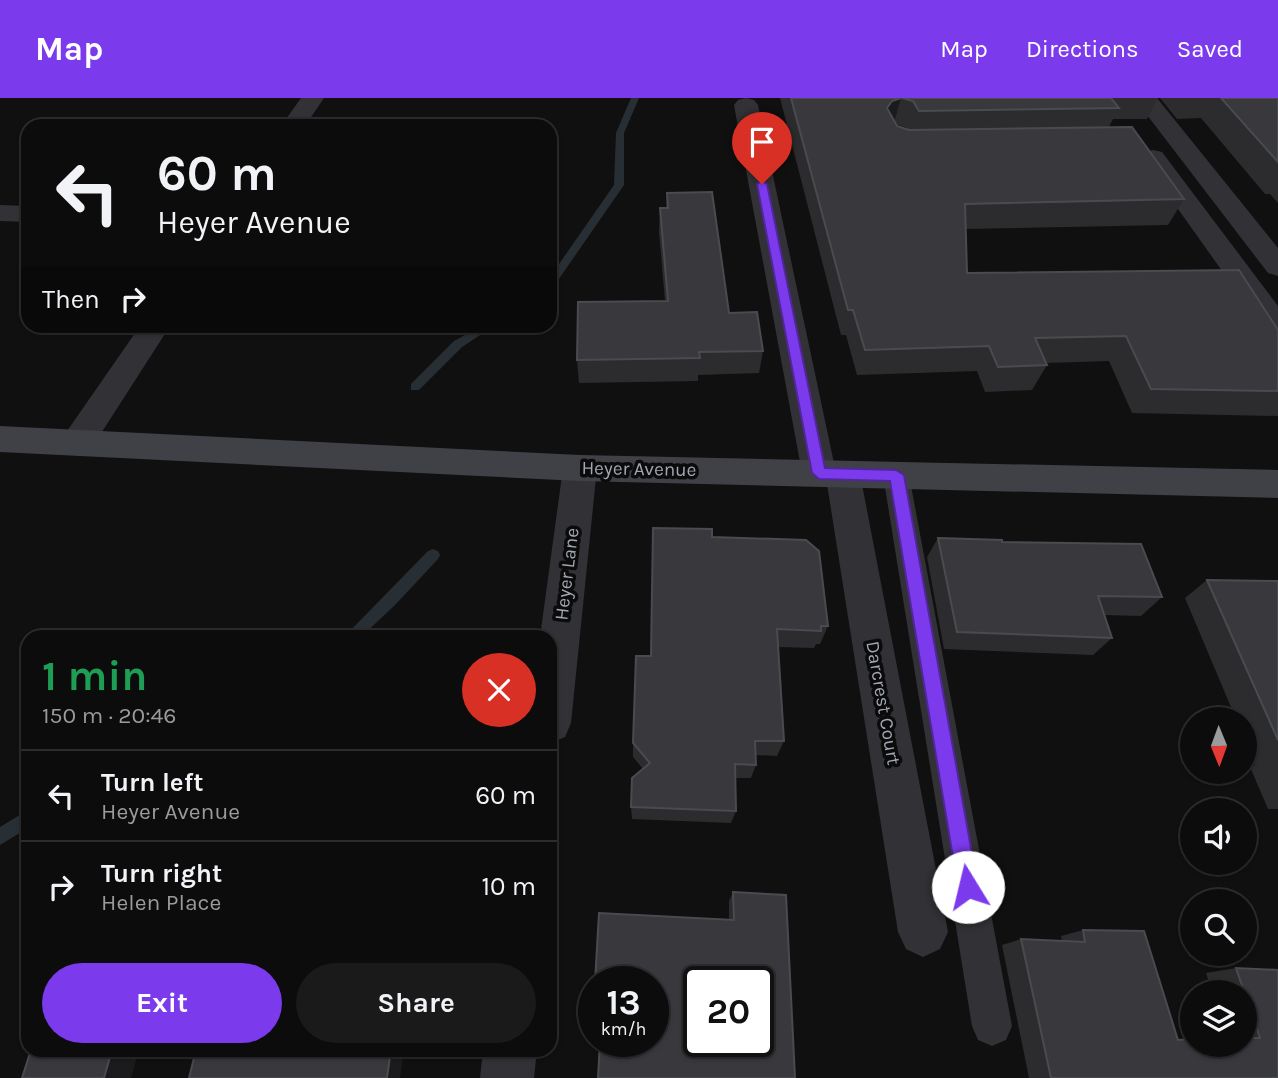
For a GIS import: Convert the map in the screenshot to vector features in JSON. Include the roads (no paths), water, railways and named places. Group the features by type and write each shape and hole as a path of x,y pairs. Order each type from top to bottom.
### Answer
{"street":[{"path":"298,119 313,98"},
{"path":"1145,98 1278,267"},
{"name":"Darcrest Court","path":"747,105 831,473 923,932"},
{"path":"1130,143 1143,143 1278,327"},
{"path":"0,213 21,214"},
{"path":"78,443 150,333"},
{"name":"Heyer Avenue","path":"0,439 580,468 1278,484"},
{"name":"Heyer Lane","path":"557,664 580,468"},
{"path":"507,1078 509,1057"}],"lane":[{"path":"896,475 992,1026"}],"waterway":[{"path":"557,274 619,185 620,133 635,98"},
{"path":"415,387 458,344 477,333"},
{"path":"359,630 433,555"},
{"path":"0,837 21,823"}]}
